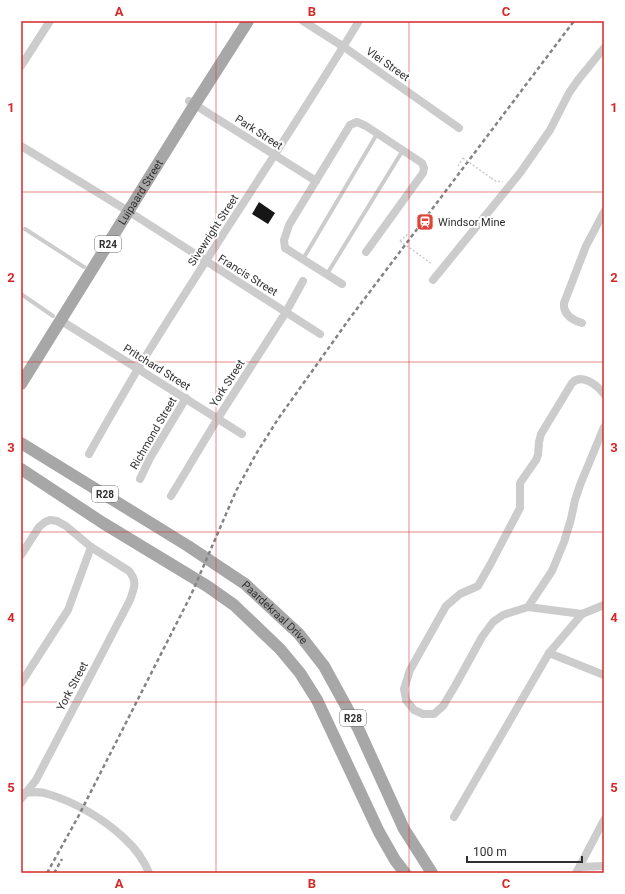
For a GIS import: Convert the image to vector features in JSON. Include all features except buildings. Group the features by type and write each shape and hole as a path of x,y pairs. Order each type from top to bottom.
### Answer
{"main road":[{"name":"Luipaard Street","path":"22,376 192,102 240,21"},
{"name":"Luipaard Street","path":"192,102 248,21"},
{"name":"Luipaard Street","path":"57,318 84,267 125,209"},
{"name":"Paardekraal Drive","path":"21,443 188,546 245,584 300,634 324,666 358,728 404,829 432,873"},
{"name":"Paardekraal Drive","path":"21,469 103,523 207,586 234,605 280,649 300,673 317,700 379,832 395,860 405,873"}],"street":[{"path":"21,66 50,21"},
{"name":"Vlei Street","path":"303,21 344,47 459,128"},
{"name":"Sivewright Street","path":"89,454 138,368 360,21"},
{"path":"433,280 520,173 550,130 569,93 604,48"},
{"name":"Park Street","path":"192,102 316,181"},
{"path":"342,284 285,248 284,240 289,225 350,125 357,122 378,133 422,163 424,168 423,173 366,252"},
{"name":"Francis Street","path":"21,146 125,209 320,334"},
{"path":"582,323 573,319 568,314 564,309 564,302 586,246 604,212"},
{"name":"York Street","path":"171,496 218,418 286,312 303,281"},
{"name":"Pritchard Street","path":"57,318 242,434"},
{"path":"582,614 528,607 503,615 494,622 482,637 443,706 434,714 423,714 414,710 406,700 404,689 410,670 446,606 460,594 478,586 520,508 520,483 536,460 541,434 569,387 577,379 586,380 595,385 604,394"},
{"name":"Richmond Street","path":"140,479 150,458 186,398"},
{"path":"528,607 552,570 564,542 578,490 604,427"},
{"path":"21,556 39,528 45,522 50,520 57,521 66,526 91,547 68,610 21,683"},
{"name":"York Street","path":"22,795 36,780 130,600 134,588 134,577 129,572 91,547"},
{"path":"454,817 549,653 582,614 604,605"},
{"path":"549,653 604,675"},
{"path":"22,795 37,792 48,794 73,804 94,816 125,838 145,864 148,873"},
{"path":"578,870 604,820"},
{"path":"578,870 604,866"}],"lane":[{"path":"303,259 378,133"},
{"path":"327,274 403,150"},
{"path":"25,229 84,267"},
{"path":"21,294 57,318"}],"path":[{"path":"458,166 463,158 496,181"},
{"path":"408,234 400,241 432,264"}],"railway":[{"path":"47,873 78,817 191,595 236,491 256,454 278,419 350,318 574,21"},
{"path":"54,873 62,859"}],"place":[{"name":"Windsor Mine","path":"425,222"}]}
